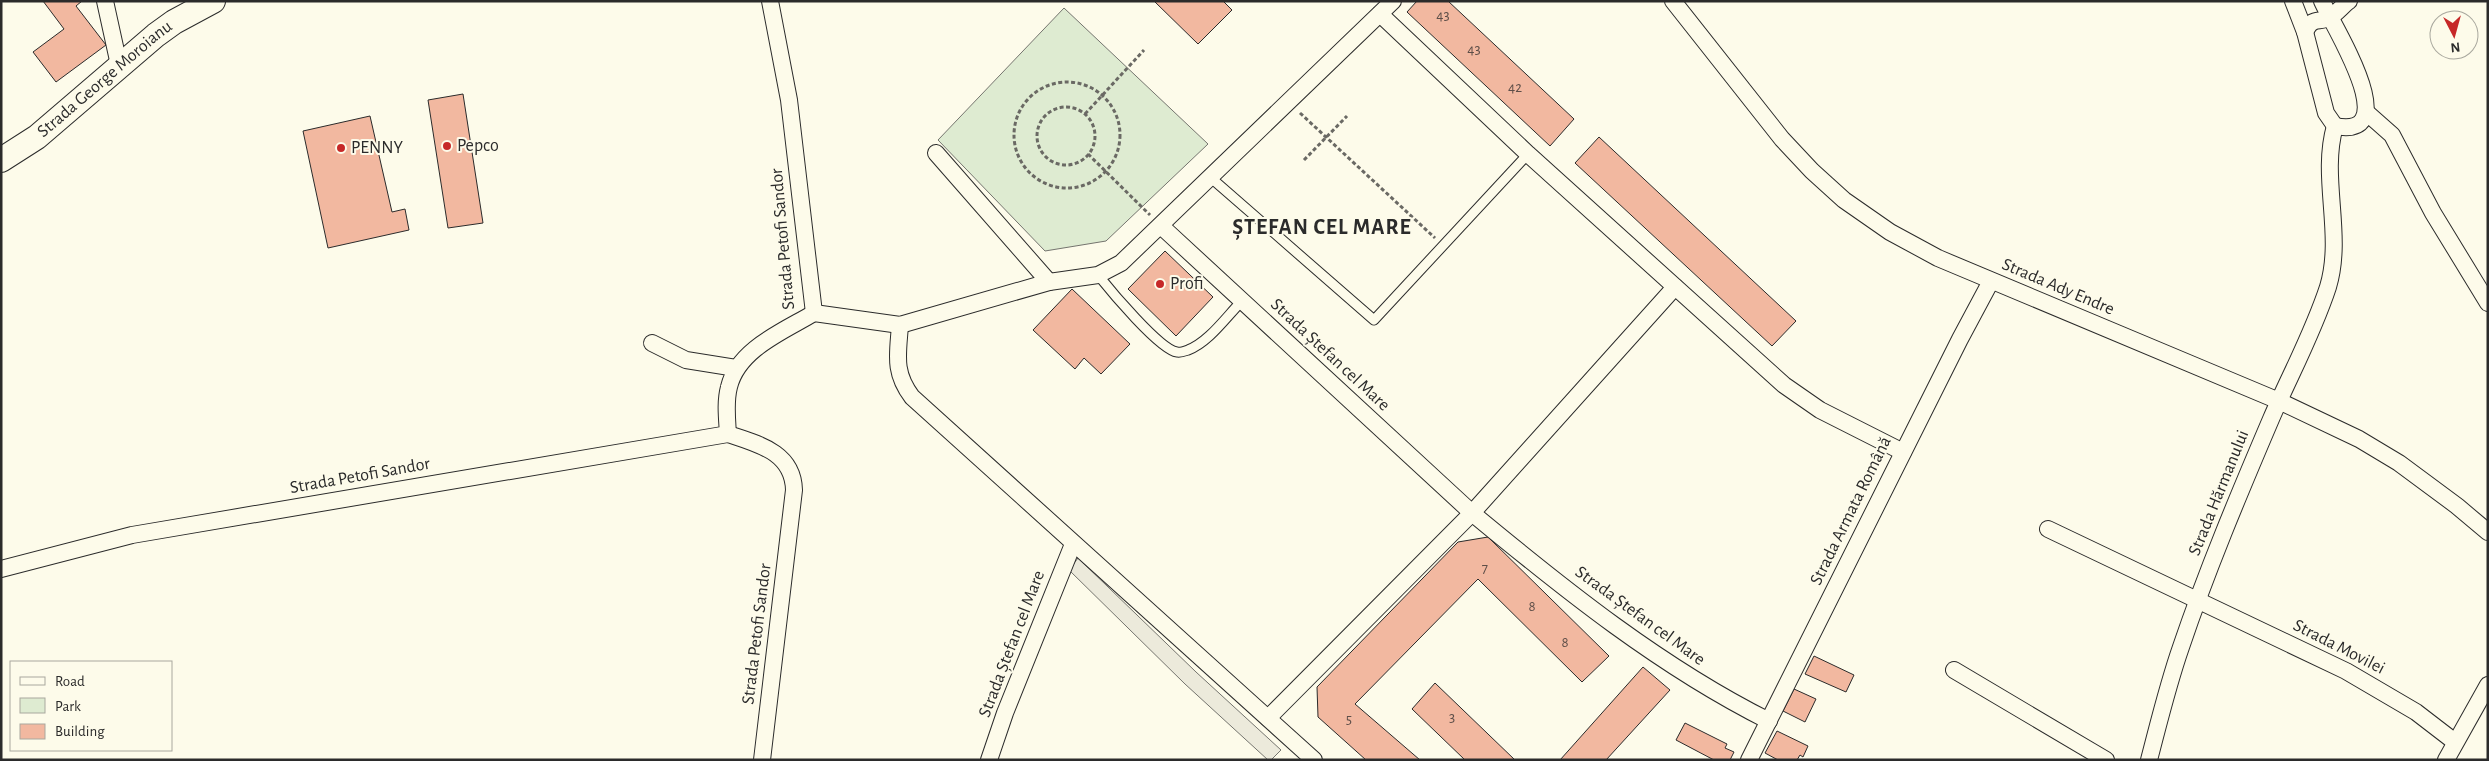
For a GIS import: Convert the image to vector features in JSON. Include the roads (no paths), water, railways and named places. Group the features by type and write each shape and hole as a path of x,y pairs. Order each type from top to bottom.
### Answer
{"main road":[{"name":"Strada George Moroianu","path":"1,160 37,137 119,65 174,22 213,1"}],"street":[{"path":"105,1 119,65"},
{"name":"Strada Petofi Sandor","path":"728,434 729,386 736,368 754,350 814,313 789,100 770,1"},
{"path":"814,313 900,325 1049,282 1098,275 1121,263 1393,1"},
{"name":"Strada Ady Endre","path":"1673,1 1782,139 1812,172 1844,200 1890,232 1938,258 2279,401 2359,439 2399,463 2457,506 2488,532"},
{"path":"2293,1 2305,32 2326,113 2335,126 2345,128 2355,126 2366,112 2365,94 2358,72 2322,1"},
{"path":"2305,32 2309,24 2315,20 2329,18 2349,1"},
{"path":"1380,14 1528,154 1784,385 1820,410 1903,452"},
{"path":"2366,112 2392,135 2433,213 2488,303"},
{"name":"Strada Hărmanului","path":"2149,760 2180,649 2197,601 2279,401 2318,315 2328,284 2334,239 2329,161 2330,143 2335,126"},
{"path":"936,154 1049,282"},
{"name":"Strada Ștefan cel Mare","path":"1161,226 1472,513 1552,578 1639,643 1713,692 1769,721"},
{"name":"Strada Armata Română","path":"1750,760 1903,452 1991,281"},
{"path":"1268,718 1472,513 1675,287"},
{"path":"900,325 897,359 899,374 912,397 1268,718 1308,757"},
{"path":"652,343 686,360 736,368"},
{"name":"Strada Petofi Sandor","path":"1,569 132,535 728,434 757,443 778,455 789,466 794,477 762,760"},
{"path":"2048,529 2197,601"},
{"name":"Strada Ștefan cel Mare","path":"989,760 1009,704 1073,544"},
{"name":"Strada Movilei","path":"2197,601 2354,675 2416,712 2455,742"},
{"path":"1954,670 2106,760"},
{"path":"2446,760 2488,685"}],"lane":[{"path":"1210,177 1374,320 1528,154"},
{"path":"1098,275 1115,297 1159,341 1176,352 1187,350 1199,344 1242,301"}],"place":[{"name":"Pepco","path":"447,146"},
{"name":"PENNY","path":"341,148"},
{"name":"Profi","path":"1160,284"}],"district":[{"name":"ȘTEFAN CEL MARE","path":"1322,227"}]}
